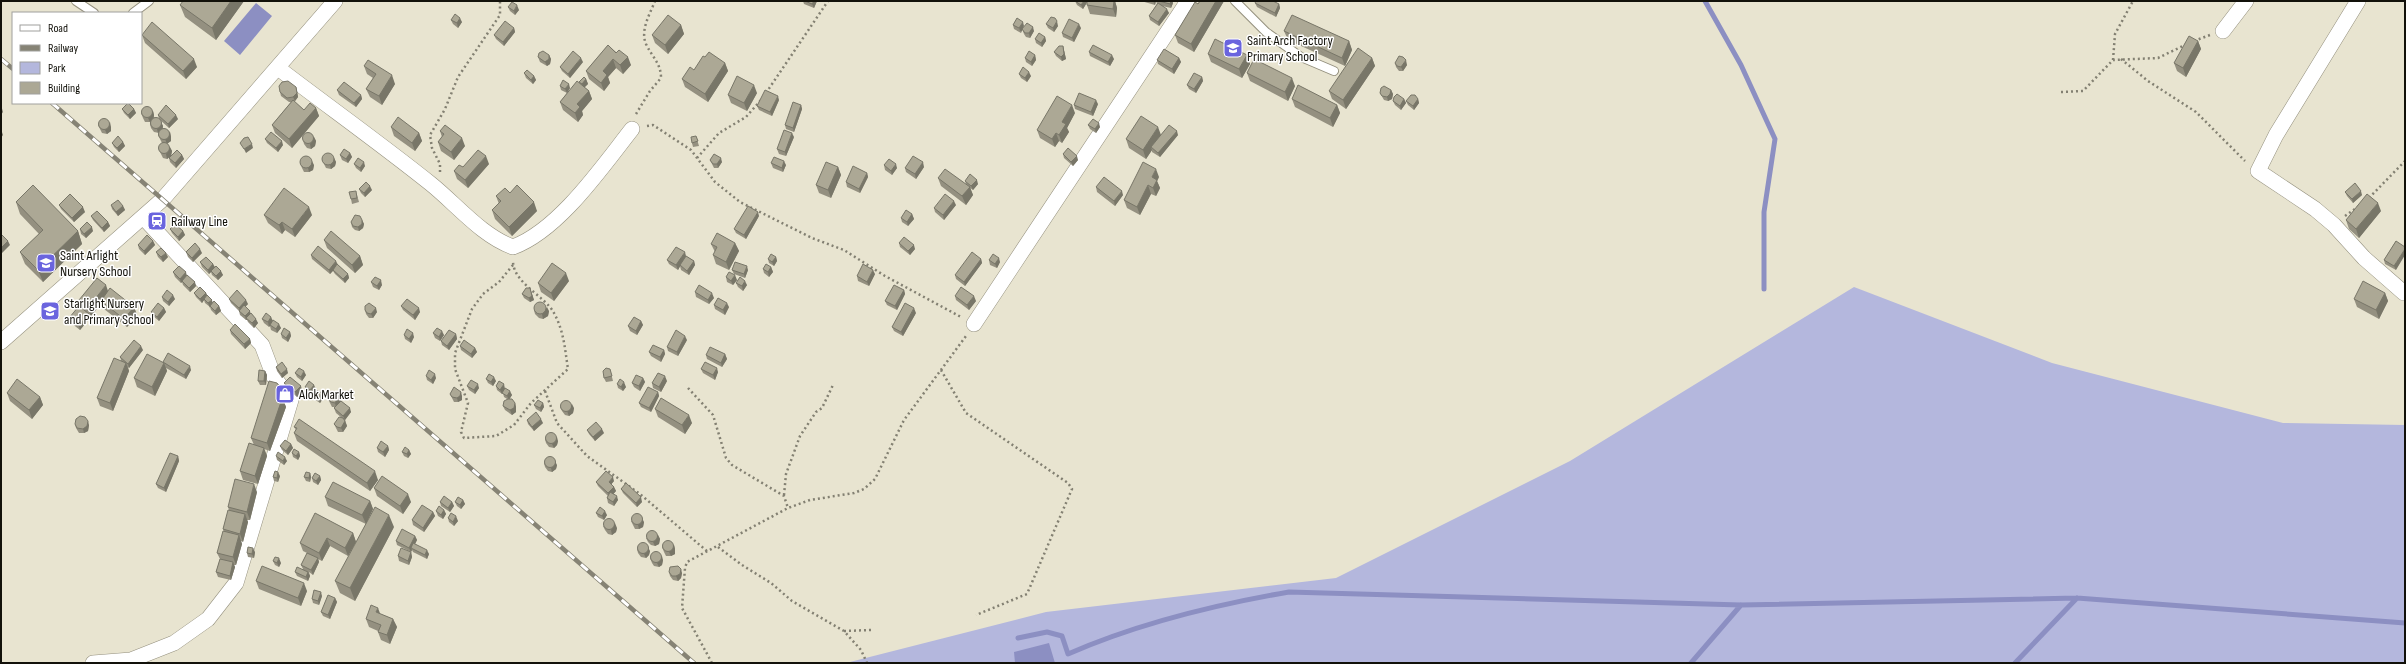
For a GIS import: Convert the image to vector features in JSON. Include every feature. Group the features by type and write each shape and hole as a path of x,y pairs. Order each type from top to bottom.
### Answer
{"street":[{"path":"1,342 164,199 335,1"},
{"path":"974,324 1188,1"},
{"path":"2223,31 2246,1"},
{"path":"2358,1 2276,135 2258,171 2315,209 2334,225 2364,258 2404,293"},
{"path":"278,68 432,185 480,227 502,242 514,246 532,236 577,198 632,129"},
{"path":"93,663 131,660 174,643 208,619 236,583 291,400 274,377 262,345 143,217"}],"lane":[{"path":"76,1 92,12"},
{"path":"134,12 149,1"},
{"path":"1235,1 1266,32 1295,53 1334,71"}],"path":[{"path":"432,185 441,169 432,148 430,135 445,109 458,77 500,15 500,1"},
{"path":"655,1 645,25 646,43 661,66 661,78 638,110 632,129 653,125 691,150 715,182 740,202 812,238 844,250 885,276 974,324 904,420 875,479 864,489 854,493 810,500 788,508 718,547 687,562 685,568 682,608 712,663"},
{"path":"697,158 719,133 746,117 755,108 828,1"},
{"path":"2113,60 2115,34 2133,1"},
{"path":"2061,92 2083,91 2113,60 2158,58 2175,48 2223,31"},
{"path":"2120,59 2148,81 2196,112 2237,154 2258,171"},
{"path":"2367,199 2398,170 2405,161"},
{"path":"2334,225 2362,203"},
{"path":"513,265 499,282 483,294 472,309 454,353 455,369 468,403 461,432 464,438 496,436 514,425 531,403 568,369 562,329 553,311 521,279 513,265 514,246"},
{"path":"941,370 966,413 1068,483 1072,489 1027,594 976,615"},
{"path":"788,508 784,496 786,474 800,436 816,412 822,408 833,385"},
{"path":"688,388 713,415 726,458 732,465 784,496"},
{"path":"545,391 557,423 587,456 640,494 708,552"},
{"path":"718,547 742,565 771,583 792,601 844,631 861,650 867,663"},
{"path":"844,631 871,630"}],"green space":[{"path":"1854,287 2052,363 2283,423 2405,425 2405,663 846,663 1046,612 1336,578 1570,461"}],"shaded area":[{"path":"256,3 272,16 240,55 224,41"},
{"path":"1049,643 1055,663 1015,663 1014,652"}],"building":[{"path":"183,1 231,1 212,28 180,5"},
{"path":"805,1 814,1 812,4"},
{"path":"1075,1 1084,1 1081,5"},
{"path":"1087,1 1114,1 1113,9 1087,5"},
{"path":"1159,1 1171,1 1170,4"},
{"path":"1200,1 1216,1 1191,44 1175,35 1195,2 1198,4"},
{"path":"1256,1 1273,1 1279,4 1275,13 1255,3"},
{"path":"512,2 517,5 514,11 508,7"},
{"path":"1158,3 1167,9 1158,22 1149,16"},
{"path":"455,14 460,18 457,23 451,20"},
{"path":"668,15 681,25 665,45 652,35"},
{"path":"1292,15 1349,41 1342,58 1284,31"},
{"path":"1051,17 1055,18 1057,21 1053,28 1046,24"},
{"path":"1017,18 1023,22 1019,28 1013,25"},
{"path":"1069,19 1079,24 1072,38 1062,33"},
{"path":"505,21 514,28 503,42 494,35"},
{"path":"152,22 194,59 183,71 142,35"},
{"path":"1027,23 1033,27 1029,33 1025,33 1022,29"},
{"path":"1039,33 1045,37 1041,43 1035,39"},
{"path":"2189,36 2198,41 2183,68 2174,63"},
{"path":"1215,39 1247,55 1239,69 1208,54"},
{"path":"608,45 616,53 619,50 628,57 620,65 613,59 603,71 607,75 601,83 586,71"},
{"path":"1093,45 1112,55 1108,62 1089,52"},
{"path":"1059,46 1063,46 1064,54 1061,57 1054,52"},
{"path":"1358,48 1372,58 1343,100 1329,91"},
{"path":"1164,49 1179,58 1172,69 1157,60"},
{"path":"543,51 549,55 549,59 545,62 538,57 539,53"},
{"path":"573,51 581,58 568,74 560,67"},
{"path":"1029,51 1035,55 1031,62 1025,58"},
{"path":"709,52 725,63 705,94 682,79 690,67 694,70 703,56 705,57"},
{"path":"1399,56 1406,60 1401,67 1397,66 1395,63"},
{"path":"1254,59 1292,78 1285,92 1247,73"},
{"path":"368,60 392,75 379,96 366,89 376,74 364,66"},
{"path":"1023,67 1029,72 1025,78 1019,74"},
{"path":"527,70 534,76 531,80 524,73"},
{"path":"1194,73 1202,77 1194,89 1187,85"},
{"path":"737,76 754,85 744,103 728,95"},
{"path":"584,77 586,79 582,84 579,82"},
{"path":"563,80 569,84 565,89 560,86"},
{"path":"288,81 296,87 297,93 293,97 287,98 280,92 279,86 282,82"},
{"path":"577,81 589,91 577,104 580,107 575,113 560,102"},
{"path":"344,82 361,95 354,103 337,90"},
{"path":"1298,85 1337,105 1330,118 1292,99"},
{"path":"1384,86 1391,90 1387,97 1382,96 1380,93 1381,88"},
{"path":"765,90 778,96 770,112 757,106"},
{"path":"1079,93 1096,100 1091,112 1074,105"},
{"path":"1397,94 1404,99 1400,106 1393,101"},
{"path":"1411,95 1415,95 1418,99 1413,106 1406,101"},
{"path":"1057,96 1072,105 1062,122 1066,124 1059,135 1056,133 1052,139 1037,130"},
{"path":"293,100 304,110 310,103 316,108 289,139 272,125"},
{"path":"793,102 801,105 793,128 785,125"},
{"path":"129,104 134,109 128,115 122,109"},
{"path":"166,105 176,115 168,124 158,115"},
{"path":"147,106 151,108 153,112 151,116 147,118 143,116 141,112 143,108"},
{"path":"1141,116 1158,127 1143,150 1126,139"},
{"path":"156,117 160,119 162,123 160,127 156,129 152,127 150,123 152,119"},
{"path":"398,117 419,133 412,143 391,127"},
{"path":"104,118 108,120 110,124 108,128 104,130 100,128 98,124 100,120"},
{"path":"1093,119 1099,123 1095,129 1088,125"},
{"path":"445,125 462,138 451,152 438,142 444,134 440,131"},
{"path":"1169,125 1177,131 1158,153 1151,147"},
{"path":"164,128 168,130 170,134 168,138 164,140 160,138 158,134 160,130"},
{"path":"784,130 792,133 785,152 777,149"},
{"path":"271,132 282,141 276,148 265,139"},
{"path":"308,132 312,134 314,138 312,142 308,144 304,142 302,138 304,134"},
{"path":"118,136 123,142 117,148 112,143"},
{"path":"696,136 698,141 692,143 691,137"},
{"path":"248,137 252,144 244,149 240,143 244,138"},
{"path":"164,142 168,144 170,148 168,152 164,154 160,152 158,148 160,144"},
{"path":"1068,148 1077,156 1071,162 1063,154"},
{"path":"344,149 350,153 346,159 340,155"},
{"path":"177,150 182,155 175,163 169,158"},
{"path":"478,150 486,156 465,180 454,171 459,165 463,167"},
{"path":"328,153 332,155 334,159 332,163 328,165 324,163 322,159 324,155"},
{"path":"714,154 721,158 717,164 713,164 710,160"},
{"path":"306,156 310,158 312,162 310,166 306,168 302,166 300,162 302,158"},
{"path":"913,156 923,162 915,174 905,168"},
{"path":"774,157 784,161 782,168 771,163"},
{"path":"358,158 364,162 360,168 354,164"},
{"path":"889,159 896,164 891,171 884,165"},
{"path":"826,162 838,167 828,190 816,185"},
{"path":"1143,162 1156,169 1152,177 1157,180 1153,188 1148,185 1137,207 1124,200"},
{"path":"853,166 867,173 859,189 846,182"},
{"path":"945,169 970,187 962,196 938,178"},
{"path":"970,174 977,180 971,186 965,181"},
{"path":"1104,177 1122,191 1114,201 1096,187"},
{"path":"366,182 370,186 364,193 359,189"},
{"path":"2355,183 2361,191 2352,199 2345,192"},
{"path":"33,185 78,231 38,270 20,252 43,230 16,202"},
{"path":"517,185 534,202 509,227 492,210 501,201 496,196 505,188 510,193"},
{"path":"284,188 309,207 292,229 282,222 279,225 264,215"},
{"path":"356,191 357,198 351,199 349,192"},
{"path":"70,194 83,207 72,218 59,205"},
{"path":"945,194 954,201 943,215 934,208"},
{"path":"2367,194 2378,203 2356,229 2346,220"},
{"path":"118,200 123,206 116,212 111,205"},
{"path":"748,206 758,212 744,235 734,229"},
{"path":"906,210 912,214 907,222 901,218"},
{"path":"97,211 108,222 102,228 91,216"},
{"path":"355,215 360,216 362,220 362,224 358,227 353,226 351,222"},
{"path":"87,222 92,227 84,234 80,229"},
{"path":"175,224 183,231 178,237 170,229"},
{"path":"331,231 360,256 352,265 324,240"},
{"path":"717,233 735,243 726,262 713,255 717,247 711,244"},
{"path":"1,234 8,241 1,248"},
{"path":"147,235 153,241 144,251 138,245"},
{"path":"904,237 914,245 908,251 899,243"},
{"path":"2396,241 2405,247 2405,249 2394,266 2384,260"},
{"path":"195,243 200,249 192,258 186,252"},
{"path":"318,246 336,261 329,270 311,255"},
{"path":"676,247 685,252 676,265 667,260"},
{"path":"161,248 166,253 161,257 156,252"},
{"path":"972,252 981,259 964,282 955,275"},
{"path":"771,254 776,257 772,262 768,259"},
{"path":"993,254 999,258 995,264 989,260"},
{"path":"686,256 694,261 687,271 680,265"},
{"path":"206,257 213,264 208,270 200,262"},
{"path":"735,262 747,266 744,274 732,270"},
{"path":"552,263 566,273 551,293 538,283"},
{"path":"337,264 348,274 343,279 333,270"},
{"path":"766,264 771,267 768,272 763,269"},
{"path":"863,264 873,270 867,282 857,276"},
{"path":"179,266 186,272 180,279 173,272"},
{"path":"216,266 221,271 216,276 211,271"},
{"path":"729,272 735,275 731,281 726,277"},
{"path":"187,275 195,282 189,288 182,281"},
{"path":"375,277 381,280 377,286 371,282"},
{"path":"740,277 745,281 742,286 736,283"},
{"path":"97,278 106,285 88,308 79,300"},
{"path":"2363,281 2385,293 2376,310 2354,299"},
{"path":"699,285 712,293 708,300 695,292"},
{"path":"894,285 904,290 895,306 885,301"},
{"path":"200,287 206,293 200,299 194,293"},
{"path":"961,287 974,296 967,305 955,296"},
{"path":"110,288 134,307 124,319 101,301"},
{"path":"526,288 530,288 532,296 529,298 522,294"},
{"path":"167,290 173,295 168,302 162,297"},
{"path":"237,290 246,300 239,308 229,299"},
{"path":"207,295 212,300 208,303 204,299"},
{"path":"718,298 727,303 723,310 714,305"},
{"path":"407,299 419,308 413,315 401,306"},
{"path":"214,301 219,306 215,311 210,306"},
{"path":"538,302 542,302 546,308 542,314 538,314 534,310 534,306"},
{"path":"158,303 164,308 157,317 151,312"},
{"path":"369,303 376,308 371,314 367,313 365,310 365,306"},
{"path":"905,303 914,308 901,332 892,327"},
{"path":"244,305 250,311 245,316 239,311"},
{"path":"79,306 89,314 79,326 69,318"},
{"path":"251,313 256,319 252,323 246,318"},
{"path":"266,313 271,317 268,322 262,319"},
{"path":"634,317 641,321 636,331 628,326"},
{"path":"273,320 279,324 276,329 270,325"},
{"path":"235,324 250,339 244,344 230,330"},
{"path":"284,328 290,332 286,338 281,334"},
{"path":"437,328 442,331 439,337 433,333"},
{"path":"407,329 413,333 409,339 404,335"},
{"path":"449,330 456,334 447,346 441,341"},
{"path":"676,330 685,336 677,352 667,347"},
{"path":"134,340 141,346 128,364 120,357"},
{"path":"464,340 475,348 471,354 460,346"},
{"path":"653,345 664,350 660,357 649,352"},
{"path":"710,347 725,354 721,363 706,355"},
{"path":"168,353 190,366 184,375 163,362"},
{"path":"147,354 164,363 152,387 134,378"},
{"path":"114,358 126,363 110,403 97,398"},
{"path":"282,362 287,369 281,374 276,367"},
{"path":"705,362 717,368 713,375 701,369"},
{"path":"299,368 304,371 301,377 295,373"},
{"path":"606,368 610,369 612,376 604,378 603,371"},
{"path":"259,370 265,371 264,381 258,381"},
{"path":"429,370 435,374 431,380 426,376"},
{"path":"658,373 665,376 659,387 652,383"},
{"path":"489,374 494,377 491,382 486,379"},
{"path":"636,375 643,378 639,386 632,383"},
{"path":"290,377 301,386 295,392 284,383"},
{"path":"17,379 40,397 29,410 7,393"},
{"path":"620,379 624,382 621,387 617,384"},
{"path":"471,380 478,384 474,390 467,386"},
{"path":"269,381 277,383 280,387 278,392 280,392 279,398 282,399 267,443 251,438"},
{"path":"309,381 314,385 310,390 305,387"},
{"path":"499,381 504,384 500,390 496,386"},
{"path":"454,387 461,392 460,396 457,398 452,397 450,394"},
{"path":"648,387 658,392 649,408 639,403"},
{"path":"505,388 510,391 507,396 502,393"},
{"path":"316,390 322,393 318,399 313,395"},
{"path":"333,392 339,396 335,403 328,399"},
{"path":"661,398 689,415 682,425 655,409"},
{"path":"512,399 515,403 514,408 510,410 503,406 504,401"},
{"path":"538,400 543,403 540,408 534,405"},
{"path":"566,400 570,402 572,406 570,410 566,412 562,410 560,406 562,402"},
{"path":"341,401 350,408 343,416 334,408"},
{"path":"536,412 541,419 532,427 527,420"},
{"path":"80,416 85,417 88,421 87,426 83,429 77,428 75,424 76,419"},
{"path":"339,417 343,418 345,421 341,428 334,424"},
{"path":"299,419 375,471 367,483 294,433 297,428 294,427"},
{"path":"596,422 602,429 593,437 587,430"},
{"path":"551,432 555,434 557,438 555,442 551,444 547,442 545,438 547,434"},
{"path":"285,440 291,444 286,451 280,446"},
{"path":"381,441 388,446 383,452 377,448"},
{"path":"249,443 264,448 255,476 240,471"},
{"path":"405,447 409,450 407,454 402,452"},
{"path":"294,449 299,452 296,456 292,453"},
{"path":"278,452 285,457 283,461 276,456"},
{"path":"170,453 178,456 164,488 156,484"},
{"path":"550,456 554,458 556,462 554,466 550,468 546,466 544,462 546,458"},
{"path":"275,471 278,472 277,478 273,477"},
{"path":"606,471 613,477 609,482 614,487 608,493 596,482"},
{"path":"306,472 310,473 309,478 304,477"},
{"path":"315,473 320,476 316,481 312,478"},
{"path":"382,476 408,494 400,506 374,488"},
{"path":"235,479 254,484 247,512 228,507"},
{"path":"333,482 370,501 362,515 325,497"},
{"path":"626,483 641,497 636,503 621,489"},
{"path":"610,492 617,496 613,502 607,498"},
{"path":"444,496 452,502 448,508 440,502"},
{"path":"458,497 463,500 460,505 455,502"},
{"path":"422,505 433,512 423,528 412,520"},
{"path":"439,506 444,510 441,515 436,511"},
{"path":"375,507 389,515 350,588 335,581"},
{"path":"600,507 605,511 602,516 596,513"},
{"path":"228,510 245,514 240,534 223,529"},
{"path":"315,513 353,533 345,548 327,538 319,553 300,543"},
{"path":"451,513 456,516 453,522 448,518"},
{"path":"637,513 641,515 643,519 641,523 637,525 633,523 631,519 633,515"},
{"path":"609,518 613,520 615,524 613,528 609,530 605,528 603,524 605,520"},
{"path":"402,529 415,536 409,548 396,541"},
{"path":"652,530 656,532 658,536 656,540 652,542 648,540 646,536 648,532"},
{"path":"223,531 239,535 233,557 217,553"},
{"path":"668,540 672,542 674,546 672,550 668,552 664,550 662,546 664,542"},
{"path":"643,542 647,544 649,548 647,552 643,554 639,552 637,548 639,544"},
{"path":"413,543 427,550 425,555 411,548"},
{"path":"248,547 253,548 252,554 247,553"},
{"path":"401,548 411,552 408,561 398,556"},
{"path":"656,551 660,553 662,557 660,561 656,563 652,561 650,557 652,553"},
{"path":"307,553 318,558 311,570 301,565"},
{"path":"275,557 279,558 277,563 273,561"},
{"path":"220,559 233,562 230,576 216,572"},
{"path":"262,566 304,583 298,598 256,581"},
{"path":"678,566 681,569 680,574 672,576 669,572 670,567"},
{"path":"297,567 308,572 306,577 295,572"},
{"path":"314,590 321,592 318,601 312,599"},
{"path":"328,595 335,598 328,615 321,612"},
{"path":"371,605 378,608 376,612 393,619 387,635 378,632 381,625 366,619"}],"waterway":[{"path":"1705,1 1741,65 1775,139 1764,212 1764,289"},
{"path":"1018,638 1047,632 1062,636 1068,654 1122,633 1177,616 1289,592 1741,605 2077,598 2405,623"},
{"path":"2015,663 2077,598"},
{"path":"1691,663 1741,605"}],"railway":[{"path":"1,59 12,68"},
{"path":"53,104 694,663"}],"place":[{"name":"Saint Arch Factory Primary School","path":"1233,48"},
{"name":"Railway Line","path":"157,221"},
{"name":"Saint Arlight Nursery School","path":"46,263"},
{"name":"Starlight Nursery and Primary School","path":"50,311"},
{"name":"Alok Market","path":"285,394"}]}
